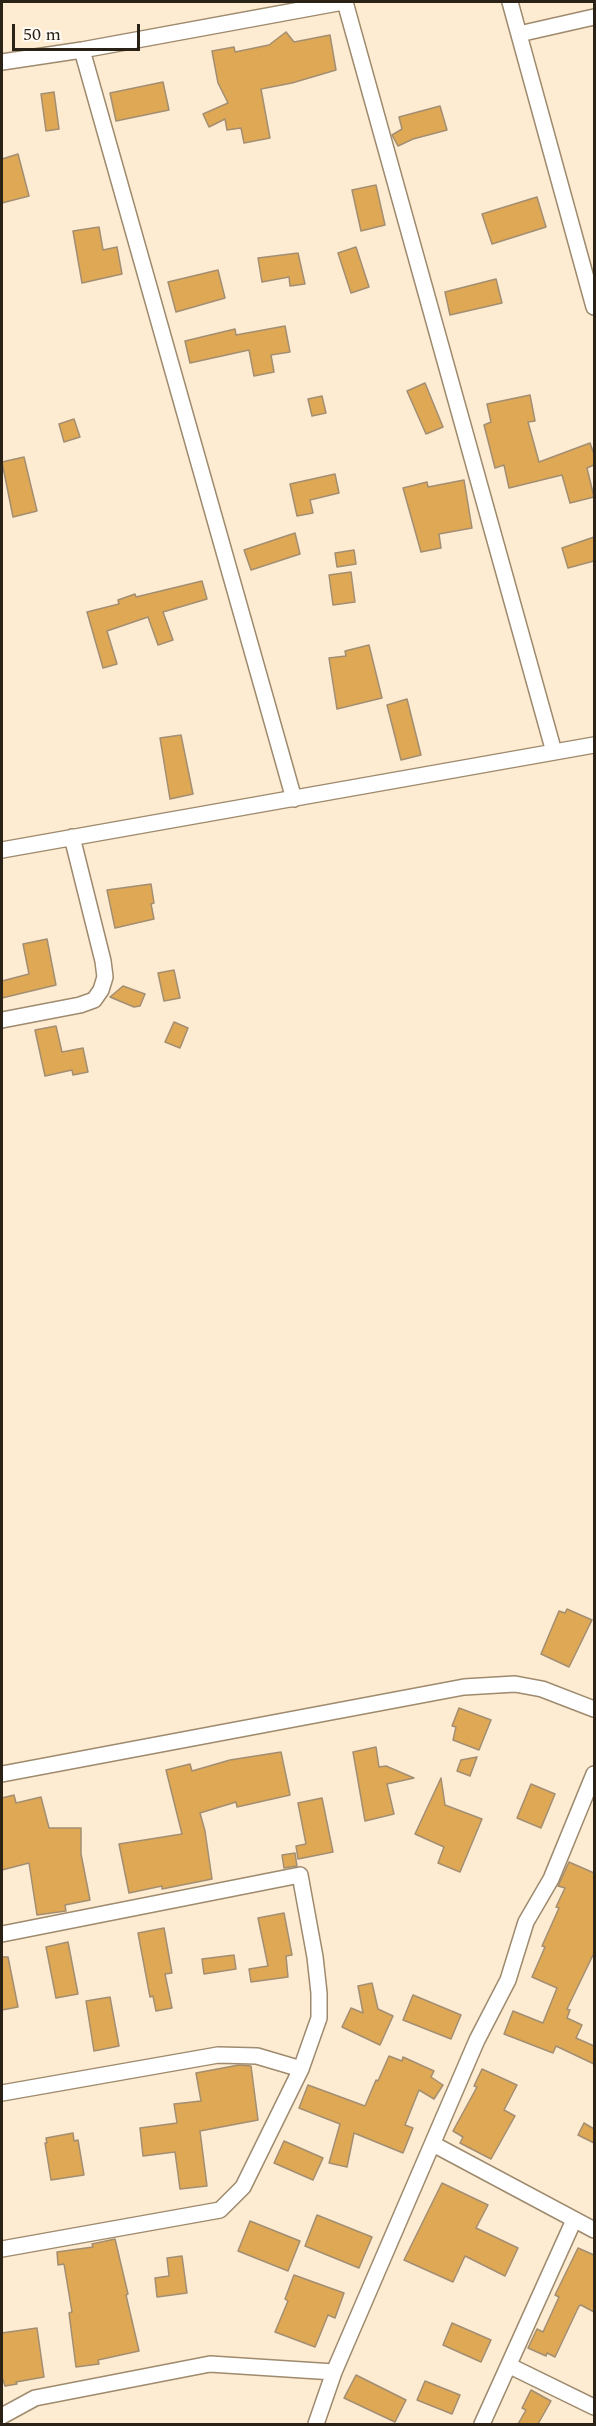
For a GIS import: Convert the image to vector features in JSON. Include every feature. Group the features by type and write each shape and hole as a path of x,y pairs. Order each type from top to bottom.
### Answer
{"street":[{"path":"2,62 82,50 344,2 554,752"},
{"path":"510,2 594,308"},
{"path":"519,34 594,17"},
{"path":"82,50 294,799"},
{"path":"2,850 594,745"},
{"path":"2,1020 80,1005 94,1000 101,990 105,977 103,961 72,837"},
{"path":"2,1774 464,1687 515,1684 542,1689 594,1708"},
{"path":"316,2424 334,2372 477,2040 508,1980 526,1922 551,1879 594,1774"},
{"path":"2,1934 300,1875 320,1993 319,2018 301,2069 243,2187 220,2210 2,2249"},
{"path":"2,2093 218,2055 257,2056 301,2069"},
{"path":"433,2144 594,2230"},
{"path":"482,2424 574,2220"},
{"path":"2,2416 35,2398 210,2364 334,2372"},
{"path":"510,2366 594,2408"}],"building":[{"path":"286,32 294,42 330,35 336,70 261,89 270,138 244,143 241,128 227,130 225,119 209,127 203,114 228,103 218,83 212,51 234,47 235,52 269,45"},
{"path":"163,82 169,110 116,121 110,93"},
{"path":"54,92 59,129 46,131 41,94"},
{"path":"440,106 447,130 413,139 398,146 392,135 402,129 399,117"},
{"path":"18,154 29,196 2,203 2,159"},
{"path":"376,185 385,225 361,231 352,190"},
{"path":"537,197 546,227 492,244 482,214"},
{"path":"99,227 103,250 117,247 122,274 82,283 73,231"},
{"path":"356,247 369,287 351,293 338,253"},
{"path":"298,253 305,284 290,286 289,277 262,282 258,258"},
{"path":"218,270 225,298 176,312 168,282"},
{"path":"496,279 502,303 450,315 445,292"},
{"path":"285,326 290,352 271,355 274,372 254,376 249,350 190,363 185,341 235,329 236,335"},
{"path":"425,383 443,427 426,434 407,391"},
{"path":"530,395 535,421 528,422 539,462 590,443 594,454 594,465 587,468 594,497 570,503 562,475 509,488 504,465 495,468 484,425 491,422 487,404"},
{"path":"322,396 326,413 312,416 308,399"},
{"path":"74,419 80,437 64,442 59,424"},
{"path":"24,457 37,511 13,517 2,462"},
{"path":"335,474 339,493 310,500 313,513 297,516 290,484"},
{"path":"464,480 472,528 439,534 441,548 421,552 403,488 427,482 428,487"},
{"path":"295,533 300,554 251,570 244,550"},
{"path":"594,537 594,561 568,568 562,548"},
{"path":"354,550 356,564 337,567 335,553"},
{"path":"351,572 355,602 333,605 329,575"},
{"path":"202,581 207,599 163,612 173,640 158,645 148,617 107,631 117,664 103,668 87,612 119,604 118,600 135,594 136,597"},
{"path":"369,645 382,698 337,709 329,658 346,656 345,651"},
{"path":"407,699 421,755 401,760 387,705"},
{"path":"181,735 193,794 170,799 160,738"},
{"path":"151,884 154,919 115,928 107,890"},
{"path":"47,939 56,985 2,998 2,981 29,974 23,944"},
{"path":"174,970 180,998 164,1001 158,973"},
{"path":"123,986 145,994 140,1006 134,1007 110,997"},
{"path":"174,1022 188,1028 180,1048 165,1042"},
{"path":"56,1026 62,1052 83,1048 88,1072 73,1075 72,1070 45,1076 35,1030"},
{"path":"567,1609 592,1620 569,1667 541,1654 559,1611 565,1613"},
{"path":"459,1708 491,1720 479,1750 453,1740 456,1727 452,1726"},
{"path":"376,1747 379,1767 386,1766 414,1778 387,1784 394,1814 365,1821 353,1752"},
{"path":"281,1752 290,1795 237,1807 236,1802 200,1813 212,1879 129,1893 119,1844 182,1834 166,1770 190,1764 192,1771 230,1760"},
{"path":"477,1757 470,1776 457,1771 461,1760"},
{"path":"441,1778 445,1805 482,1819 460,1872 438,1863 444,1847 415,1834"},
{"path":"531,1784 555,1794 541,1828 517,1818"},
{"path":"14,1795 16,1803 41,1797 49,1828 81,1828 81,1854 90,1900 65,1905 66,1911 37,1915 29,1863 2,1870 2,1798"},
{"path":"322,1798 333,1852 298,1859 296,1846 306,1844 298,1803"},
{"path":"295,1853 297,1866 284,1868 282,1855"},
{"path":"569,1862 594,1873 594,1953 567,2009 570,2010 567,2018 582,2025 576,2038 594,2046 594,2064 556,2046 553,2053 504,2034 513,2011 543,2023 557,1988 532,1977 545,1947 542,1946 559,1908 556,1907 565,1888 558,1886"},
{"path":"284,1913 292,1955 286,1956 288,1977 251,1982 249,1969 268,1966 258,1918"},
{"path":"164,1928 172,1973 165,1974 172,2008 156,2011 153,1996 150,1997 138,1933"},
{"path":"68,1942 78,1994 56,1998 46,1947"},
{"path":"234,1955 236,1969 204,1974 202,1959"},
{"path":"2,1957 8,1957 18,2007 2,2010"},
{"path":"372,1983 378,2009 393,2016 380,2045 342,2027 351,2008 363,2013 358,1986"},
{"path":"413,1995 461,2015 451,2039 403,2020"},
{"path":"110,1997 119,2046 94,2051 86,2001"},
{"path":"389,2056 402,2061 403,2057 434,2071 431,2077 443,2085 434,2099 419,2090 405,2125 413,2128 403,2153 354,2133 347,2167 329,2163 340,2124 299,2108 308,2085 365,2106"},
{"path":"239,2065 251,2066 258,2120 200,2131 207,2186 180,2189 175,2152 143,2156 140,2128 177,2123 174,2104 201,2101 196,2073"},
{"path":"482,2069 517,2085 504,2110 515,2116 491,2159 460,2143 463,2137 453,2131 477,2087 474,2086"},
{"path":"584,2123 594,2129 594,2143 578,2135"},
{"path":"73,2133 74,2141 78,2140 84,2175 51,2180 46,2138"},
{"path":"284,2141 323,2158 313,2180 274,2163"},
{"path":"442,2183 488,2205 476,2228 518,2248 505,2276 465,2256 453,2282 404,2260"},
{"path":"317,2215 372,2237 359,2268 305,2246"},
{"path":"250,2221 300,2241 288,2271 238,2251"},
{"path":"115,2239 139,2351 98,2360 99,2364 76,2367 69,2313 72,2312 64,2264 58,2265 57,2252 93,2247 92,2244"},
{"path":"578,2248 594,2255 594,2312 579,2306 555,2357 547,2353 546,2356 528,2348 537,2329 543,2332 559,2297 555,2295"},
{"path":"182,2256 187,2293 157,2297 155,2278 169,2276 167,2258"},
{"path":"294,2275 344,2293 335,2318 328,2315 315,2347 275,2332 288,2301 285,2299"},
{"path":"452,2323 491,2340 481,2362 443,2345"},
{"path":"37,2328 44,2377 5,2386 2,2377 2,2333"},
{"path":"356,2375 406,2400 395,2422 344,2398"},
{"path":"425,2381 460,2395 452,2414 417,2400"},
{"path":"531,2390 551,2401 538,2424 518,2424 526,2410 522,2408"}]}
